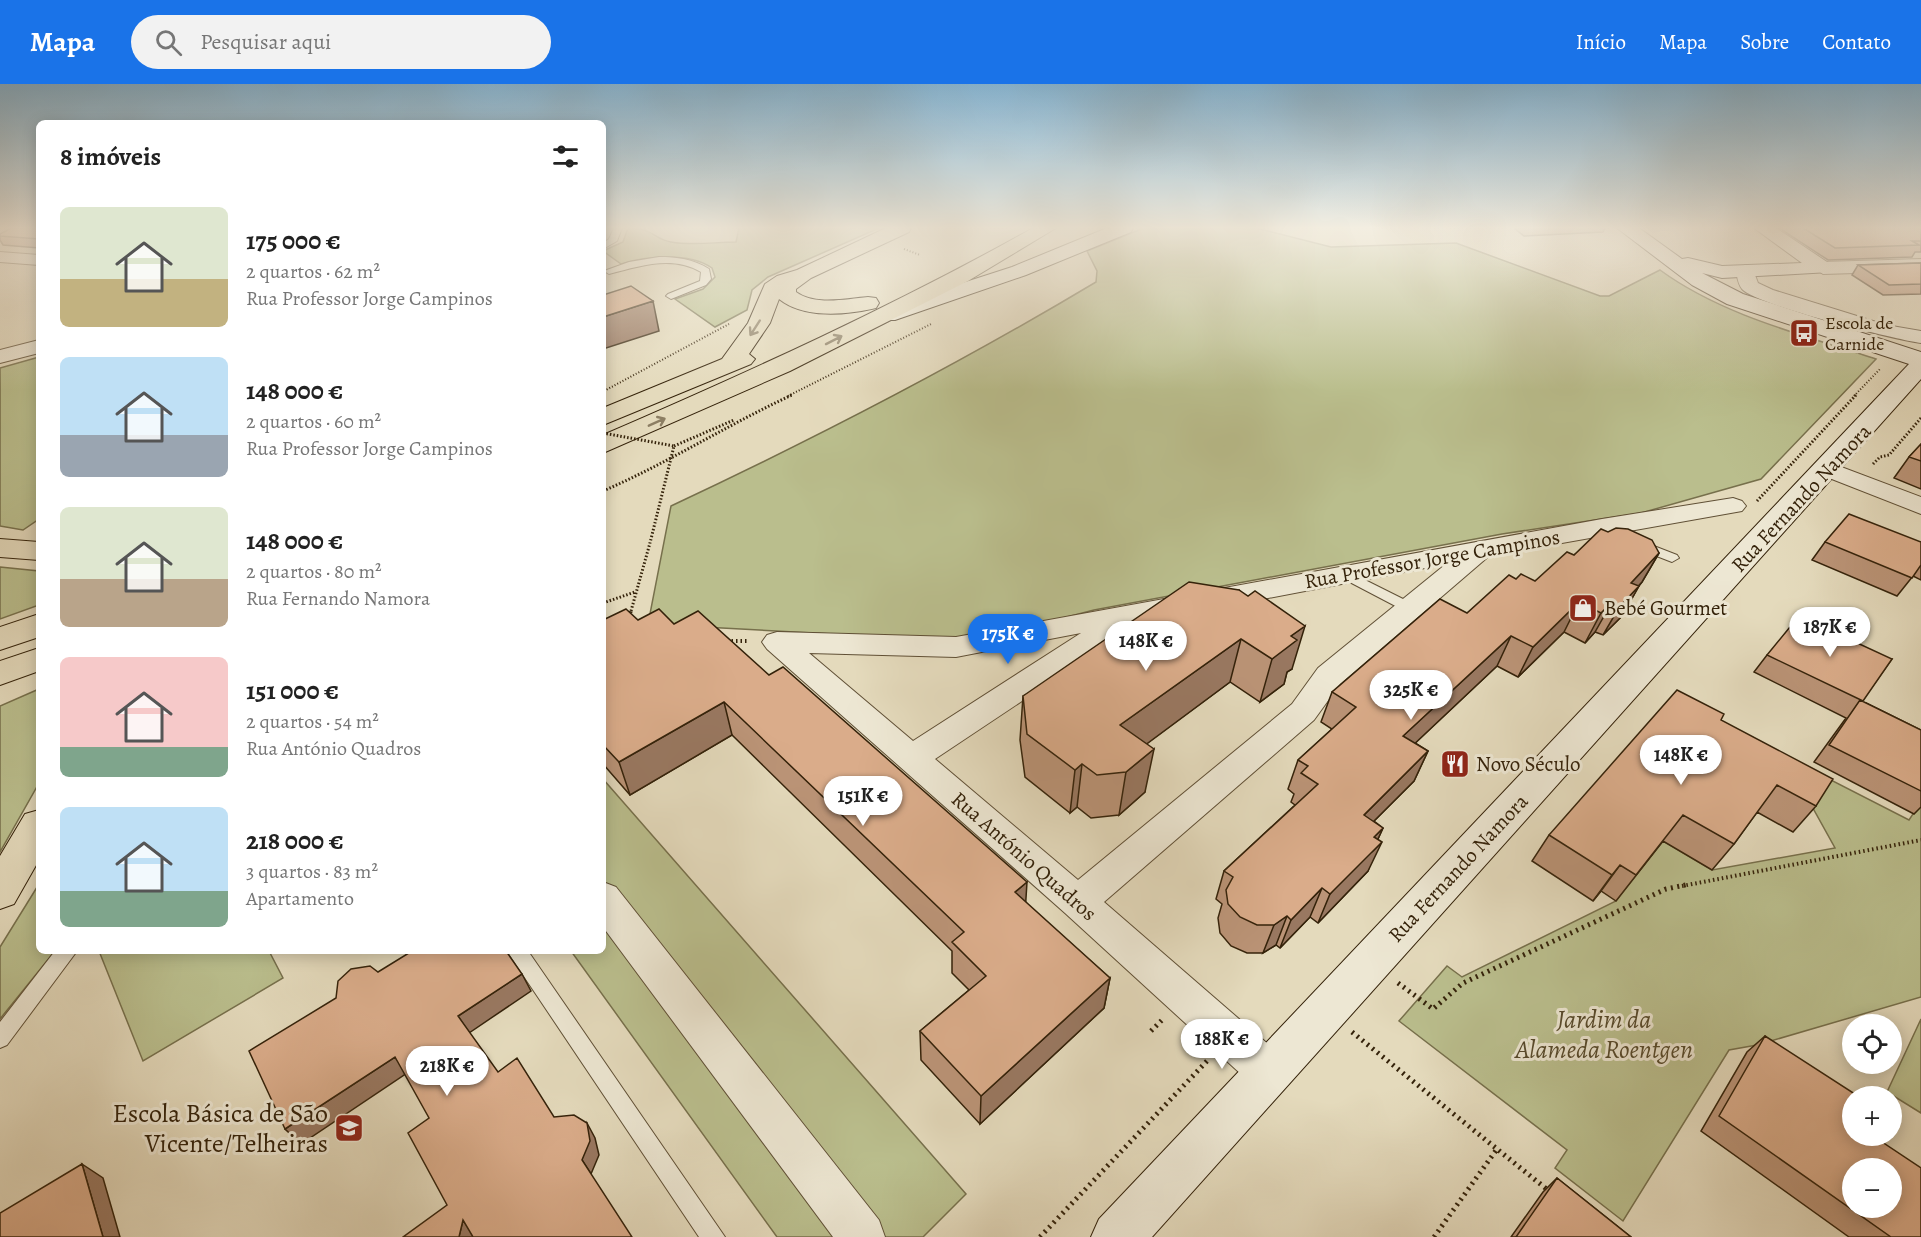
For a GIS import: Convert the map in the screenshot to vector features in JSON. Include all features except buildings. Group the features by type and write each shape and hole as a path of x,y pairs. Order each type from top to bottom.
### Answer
{"highway":[{"path":"729,366 759,323 772,288 781,282"},
{"path":"792,282 786,286 785,294 791,300 874,310"},
{"path":"606,444 782,366 874,310 913,282"},
{"path":"606,416 777,344 948,282"},
{"path":"0,548 36,551"},
{"path":"0,639 36,626"},
{"path":"0,673 36,660"},
{"path":"0,892 36,830"}],"street":[{"path":"874,310 979,282"},
{"path":"1720,282 1765,310 1921,363"},
{"path":"1749,282 1750,286 1766,294 1882,331 1921,337"},
{"path":"1852,339 1891,360 1897,369 1900,388"},
{"path":"0,357 36,347"},
{"name":"Rua Fernando Namora","path":"1117,1237 1828,469 1921,363"},
{"path":"1828,469 1921,506"},
{"name":"Rua Professor Jorge Campinos","path":"777,642 956,647 1482,549 1618,535 1733,506"},
{"path":"1078,902 1303,712 1329,676 1482,549"},
{"name":"Rua Professor Jorge Campinos","path":"911,758 1132,613"},
{"name":"Rua António Quadros","path":"777,642 1078,902 1269,1072"},
{"path":"606,902 862,1237"}],"lane":[{"path":"688,282 667,294 704,282"},
{"path":"1618,535 1672,558"},
{"path":"1347,574 1410,608"},
{"path":"0,1038 65,954"},
{"path":"519,954 713,1237"}],"path":[{"path":"606,389 733,322"},
{"path":"1733,506 1755,503 1881,368"},
{"path":"606,434 674,446 722,423 740,419 652,470 606,490"},
{"path":"626,627 674,446"},
{"path":"606,602 636,592"},
{"path":"717,640 777,642"},
{"path":"1393,979 1433,1009 1463,982 1666,889 1921,840"},
{"path":"1348,1029 1551,1193"},
{"path":"1040,1237 1230,1037"},
{"path":"1434,1237 1497,1149"}],"green space":[{"path":"710,282 762,282 752,290 747,310 715,327 675,299 703,289"},
{"path":"1096,282 1561,282 1600,296 1609,296 1637,282 1678,282 1710,300 1765,323 1876,359 1761,479 1641,513 1502,534 1094,610 1028,627 944,640 648,624 671,506 886,399"},
{"path":"36,358 36,521 23,530 0,526 0,368"},
{"path":"0,567 36,571 36,606 0,619"},
{"path":"36,690 36,788 0,852 0,706"},
{"name":"Jardim da Alameda Roentgen","path":"1784,756 1909,820 1921,802 1921,997 1863,1014 1842,1014 1842,1020 1757,1045 1729,1050 1623,1221 1555,1168 1567,1150 1399,1021 1447,966 1462,977 1616,901 1663,841 1712,870 1835,848"},
{"path":"606,782 966,1194 923,1237 777,1237 573,954 606,954"},
{"path":"36,889 36,954 53,954 0,1019 0,947"},
{"path":"100,954 271,954 283,978 143,1061"},
{"path":"1921,1019 1921,1113 1902,1101 1902,1086 1890,1086 1895,1074 1902,1074 1902,1060"}],"place":[{"name":"Escola de Carnide","path":"1804,333"},
{"name":"Bebé Gourmet","path":"1583,608"},
{"name":"Novo Século","path":"1455,764"},
{"name":"Escola Básica de São Vicente/Telheiras","path":"349,1128"}]}
